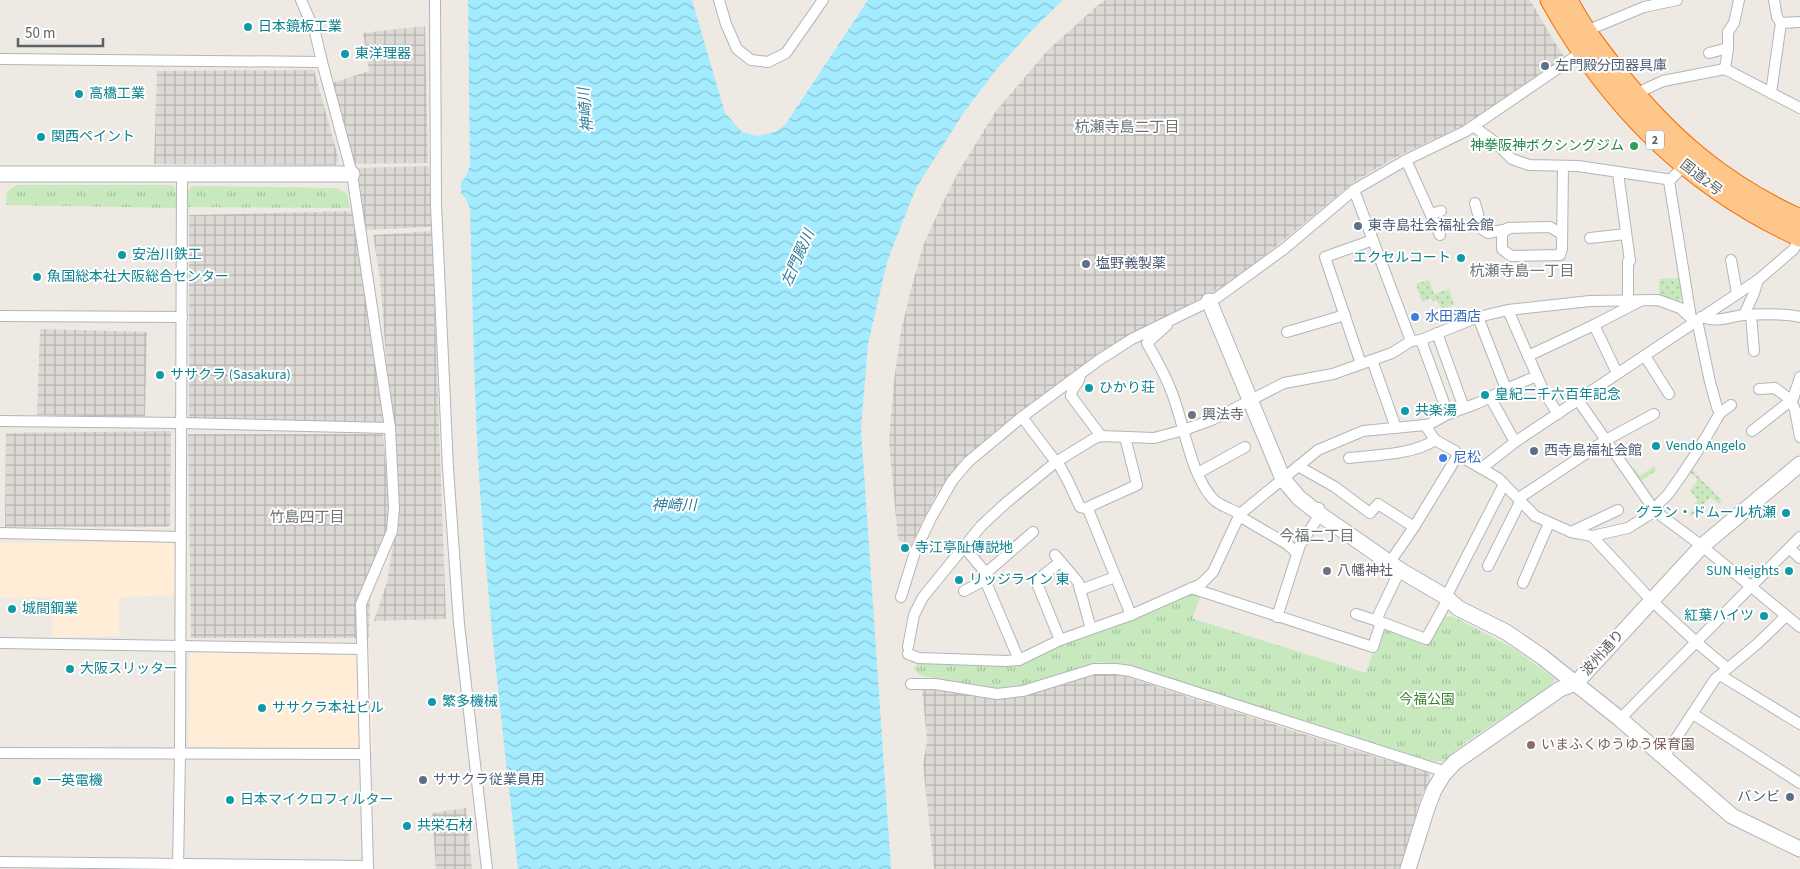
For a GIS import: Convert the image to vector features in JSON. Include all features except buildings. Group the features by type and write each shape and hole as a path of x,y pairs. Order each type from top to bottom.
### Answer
{"highway":[{"name":"国道2号","path":"1550,0 1582,52 1626,109 1654,139 1704,182 1752,214 1800,237"},
{"name":"国道2号","path":"1568,0 1586,32 1635,94 1671,132 1713,168 1745,190 1800,219"}],"street":[{"path":"0,862 178,867 368,868 361,604 392,531 394,508 390,428 352,174 315,32 301,0"},
{"path":"435,0 436,206 448,468 459,624 487,869"},
{"path":"719,0 726,24 737,49 751,60 768,62 786,53 823,0"},
{"path":"1586,32 1644,7 1677,0"},
{"path":"1724,68 1728,48 1728,32 1734,23 1739,0"},
{"path":"1771,93 1781,23 1777,18 1774,0"},
{"path":"1781,23 1800,22"},
{"path":"1709,53 1728,48"},
{"path":"901,597 915,552 930,518 952,481 968,462 1022,417 1080,374 1132,340 1218,298 1284,249 1354,190 1406,160 1473,126 1582,52"},
{"path":"0,59 322,62"},
{"path":"1635,94 1663,81 1724,68 1800,108"},
{"path":"1473,126 1495,142 1512,159 1529,165 1578,166 1666,179 1670,182 1696,319 1710,382 1720,413"},
{"path":"1406,160 1436,212 1440,235"},
{"path":"1508,228 1502,234 1502,249 1511,256 1560,254 1562,249 1563,166"},
{"path":"1670,182 1684,166"},
{"path":"1618,172 1630,260 1628,261 1628,300"},
{"path":"0,174 352,174"},
{"path":"178,867 182,174"},
{"path":"1354,190 1373,240 1448,414"},
{"path":"1475,203 1482,229 1488,232 1508,228 1550,227 1562,234"},
{"path":"1590,238 1626,234"},
{"path":"1482,468 1515,442 1696,319 1758,280 1794,249 1800,237"},
{"path":"1361,364 1325,257 1373,240"},
{"path":"1731,260 1737,293"},
{"path":"1754,351 1748,315 1758,280"},
{"path":"1528,356 1594,326 1642,300"},
{"path":"1537,376 1448,414 1430,424 1363,431 1342,438 1318,450 1240,515 1213,572 1201,584 1131,615 1060,640 1019,660 1006,662 919,658 908,651 914,615 923,597 963,546 1007,502 1056,461 1095,438 1101,436 1154,438 1184,430 1214,419 1284,382 1333,374 1392,353 1416,340 1438,334 1478,317 1508,310 1590,301 1658,300 1680,308 1696,319 1713,320 1748,315 1790,315 1800,317"},
{"path":"1209,301 1283,478 1299,498 1319,510 1395,566 1447,598 1458,608 1506,632 1576,683 1732,816 1799,846"},
{"path":"1508,310 1544,392 1558,414"},
{"path":"1287,332 1345,315"},
{"path":"0,316 182,317"},
{"path":"1478,317 1506,389"},
{"path":"1148,344 1172,319"},
{"path":"1594,326 1617,373"},
{"path":"1438,334 1464,408"},
{"path":"1132,340 1148,344 1170,388 1198,473 1203,484 1216,502 1287,544 1297,553"},
{"path":"1644,356 1669,394"},
{"path":"1372,360 1396,428"},
{"path":"1080,374 1080,380 1071,392 1071,396 1101,436"},
{"path":"1752,431 1791,400 1800,377"},
{"path":"1759,389 1775,388 1791,400 1796,410 1800,437"},
{"path":"1490,397 1515,442"},
{"path":"1578,400 1655,511 1702,546 1800,627"},
{"path":"1424,425 1435,440 1455,451 1458,456 1498,478 1535,516 1571,532 1592,536 1628,528 1655,511 1656,506 1668,495 1686,470 1720,413 1731,405"},
{"path":"1488,566 1520,499 1606,440 1654,414"},
{"path":"1022,417 1056,461 1080,507 1086,508 1137,485 1125,437"},
{"path":"0,421 390,428"},
{"path":"1349,458 1405,451 1429,444 1435,440"},
{"path":"1198,473 1245,447"},
{"path":"1191,588 1373,647 1378,621 1395,566 1414,527 1458,456"},
{"path":"1298,466 1335,487 1370,513 1378,504 1414,527"},
{"name":"波州通り","path":"1408,869 1434,790 1455,762 1560,689 1576,683 1702,546 1798,469"},
{"path":"1356,614 1426,639 1504,484"},
{"path":"1086,508 1131,615"},
{"path":"1277,617 1300,545 1317,519 1319,510"},
{"path":"1571,532 1618,510"},
{"path":"1523,583 1549,523"},
{"path":"0,532 181,537"},
{"path":"964,591 985,577 1033,532"},
{"path":"1592,536 1651,600 1696,642 1723,671 1800,724"},
{"path":"1620,719 1800,537"},
{"path":"963,546 985,577 1019,660"},
{"path":"1789,548 1800,558"},
{"path":"1060,640 1036,582 1058,559 1078,582 1091,629"},
{"path":"1080,590 1115,577"},
{"path":"1664,757 1715,679 1757,644 1786,616"},
{"path":"0,643 362,649"},
{"path":"911,684 936,684 997,694 1022,691 1094,669 1130,671 1446,772"},
{"path":"1693,714 1800,783"},
{"path":"0,753 365,754"}],"shaded area":[{"name":"塩野義製薬","path":"1105,0 1530,0 1564,56 1546,75 1462,126 1396,157 1354,182 1234,281 1140,330 1015,417 973,451 948,478 937,493 909,549 898,540 889,441 894,381 901,331 923,246 959,171 996,111 1048,50"},
{"path":"425,26 428,163 354,164 332,83 369,71 363,33"},
{"path":"314,70 339,160 336,165 154,164 157,71"},
{"path":"429,166 431,227 366,230 356,168"},
{"name":"安治川鉄工","path":"355,211 372,313 383,425 189,423 189,215"},
{"path":"432,231 446,619 374,621 387,582 398,513 380,278 373,235"},
{"path":"40,329 147,332 145,417 37,415"},
{"path":"171,431 170,525 167,527 5,527 6,433"},
{"path":"188,434 383,434 390,515 370,600 369,638 191,638"},
{"path":"175,542 178,595 119,597 119,636 52,637 53,597 0,598 0,543"},
{"path":"369,645 373,751 189,746 189,646"},
{"path":"1099,673 1124,676 1350,749 1428,772 1431,780 1422,794 1400,869 934,869 923,765 927,740 922,690 940,689 988,698 1023,696"},
{"path":"466,808 472,869 436,869 432,813"}],"green space":[{"path":"17,185 172,185 175,188 177,208 6,205 7,192"},
{"path":"193,186 338,188 347,194 350,208 188,207 188,190"},
{"path":"1682,278 1684,297 1679,301 1659,295 1659,279"},
{"path":"1429,280 1434,294 1449,289 1454,305 1441,309 1437,300 1433,302 1431,298 1422,302 1416,284"},
{"path":"1654,466 1657,470 1638,483 1630,471 1634,468 1640,476"},
{"path":"1689,467 1722,501 1719,504 1711,497 1691,516 1689,515 1697,507 1694,504 1698,500 1690,491 1698,479 1690,473 1672,497"},
{"name":"今福公園","path":"1194,593 1201,595 1193,617 1194,619 1366,673 1373,652 1377,653 1384,631 1387,630 1428,644 1442,617 1452,616 1513,648 1555,679 1551,686 1466,742 1444,761 1434,762 1134,667 1101,662 1025,685 1000,688 978,687 920,675 913,668 920,662 992,665 1133,619"}],"water":[{"name":"神崎川","path":"468,0 692,0 725,113 742,132 757,136 775,132 785,125 868,0 1063,0 1033,29 996,70 964,112 916,188 887,262 868,344 861,429 891,869 518,869 494,650 479,479 470,208 461,193 461,182 465,178 470,166"}],"place":[{"name":"日本鏡板工業","path":"248,27"},
{"name":"東洋理器","path":"345,54"},
{"name":"左門殿分団器具庫","path":"1545,66"},
{"name":"高橋工業","path":"79,94"},
{"name":"関西ペイント","path":"41,137"},
{"name":"神拳阪神ボクシングジム","path":"1634,146"},
{"name":"東寺島社会福祉会館","path":"1358,226"},
{"name":"安治川鉄工","path":"122,255"},
{"name":"エクセルコート","path":"1461,258"},
{"name":"塩野義製薬","path":"1086,264"},
{"name":"魚国総本社大阪総合センター","path":"37,277"},
{"name":"水田酒店","path":"1415,317"},
{"name":"ササクラ (Sasakura)","path":"160,375"},
{"name":"ひかり荘","path":"1089,388"},
{"name":"皇紀二千六百年記念","path":"1485,395"},
{"name":"共楽湯","path":"1405,411"},
{"name":"興法寺","path":"1192,415"},
{"name":"Vendo Angelo","path":"1656,446"},
{"name":"西寺島福祉会館","path":"1534,451"},
{"name":"尼松","path":"1443,458"},
{"name":"グラン・ドムール杭瀬","path":"1786,513"},
{"name":"寺江亭阯傳説地","path":"905,548"},
{"name":"八幡神社","path":"1327,571"},
{"name":"SUN Heights","path":"1789,571"},
{"name":"リッジライン 東","path":"959,580"},
{"name":"城間鋼業","path":"12,609"},
{"name":"紅葉ハイツ","path":"1764,616"},
{"name":"大阪スリッター","path":"70,669"},
{"name":"繁多機械","path":"432,702"},
{"name":"ササクラ本社ビル","path":"262,708"},
{"name":"いまふくゆうゆう保育園","path":"1531,745"},
{"name":"ササクラ従業員用","path":"423,780"},
{"name":"一英電機","path":"37,781"},
{"name":"バンビ","path":"1790,797"},
{"name":"日本マイクロフィルター","path":"230,800"},
{"name":"共栄石材","path":"407,826"}],"district":[{"name":"杭瀬寺島二丁目","path":"1127,127"},
{"name":"杭瀬寺島一丁目","path":"1522,271"},
{"name":"竹島四丁目","path":"307,517"},
{"name":"今福二丁目","path":"1317,536"}],"water label":[{"name":"左門殿川","path":"798,258"}]}
